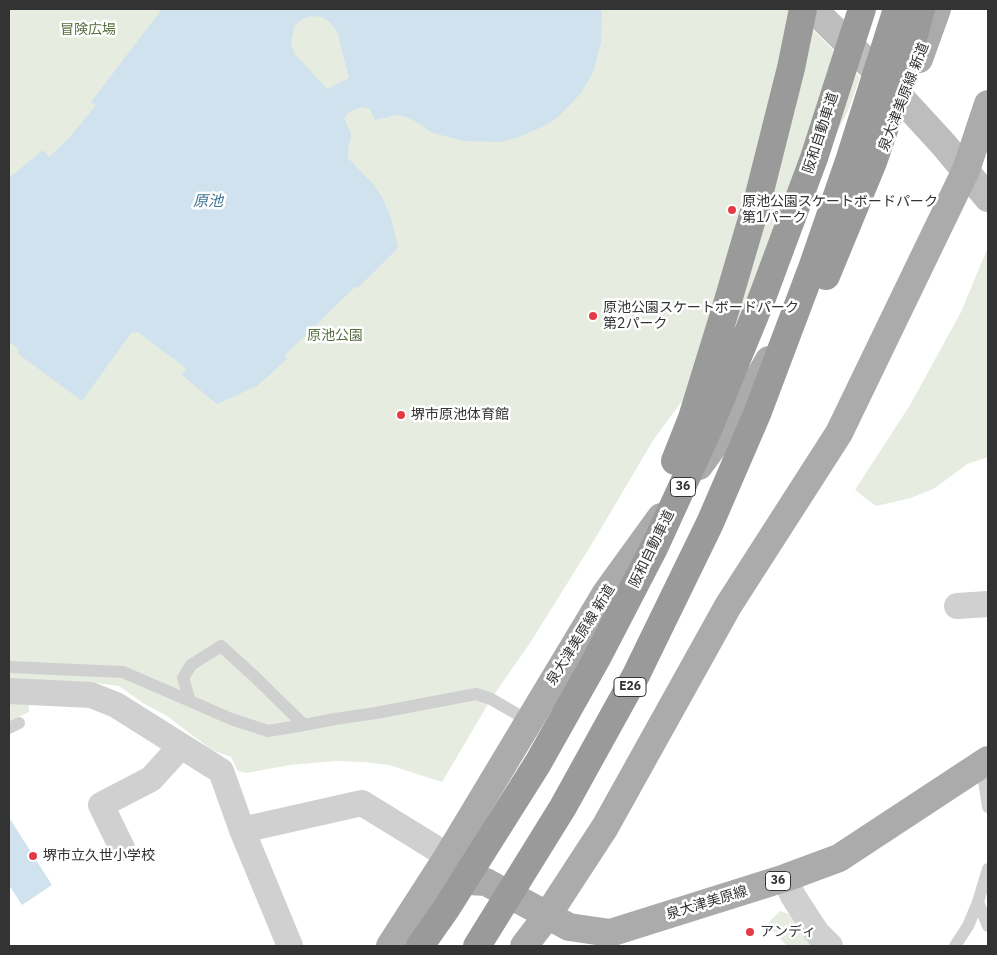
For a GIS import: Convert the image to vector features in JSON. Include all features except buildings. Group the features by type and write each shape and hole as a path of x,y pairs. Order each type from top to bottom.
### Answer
{"highway":[{"path":"597,658 692,418 759,195 791,68 803,9"},
{"name":"阪和自動車道","path":"420,946 446,909 538,763 597,658 659,537 708,430 762,298 814,158 862,9"},
{"name":"E26","path":"477,946 563,807 636,675 710,522 757,414 812,268 844,176 897,9"},
{"path":"757,414 803,325 839,248 873,162 903,74 921,9"}],"main road":[{"name":"泉大津美原線 新道","path":"390,946 448,856 606,593 743,406 856,207 892,136 937,9"},
{"path":"524,946 547,916 605,827 728,606 839,433 966,170 988,104"},
{"name":"泉大津美原線","path":"398,946 443,888 468,881 486,882 569,927 610,933 785,878 839,858 984,764"}],"street":[{"path":"813,9 878,73 966,170 988,198"},
{"path":"957,606 988,604"},
{"path":"9,690 91,695 116,705 220,770 242,830 290,946"},
{"path":"122,848 101,805 151,779 181,746"},
{"path":"242,830 362,803 448,856"},
{"path":"785,878 793,896 817,933 830,946"}],"lane":[{"path":"190,701 183,678 191,665 221,646 304,725"},
{"path":"9,667 123,672 231,719 268,731 476,694 491,698 529,721"},
{"path":"984,764 984,781 988,807"},
{"path":"955,946 968,926 988,870"},
{"path":"978,902 988,926"}],"green space":[{"name":"原池公園","path":"9,9 792,9 860,77 848,111 729,338 654,439 593,542 530,643 491,699 442,782 389,765 364,762 336,761 290,765 246,773 238,771 231,757 212,750 167,716 143,703 119,686 89,682 9,681"},
{"path":"988,247 988,457 967,464 935,488 911,498 876,506 855,490 910,405 961,312"},
{"path":"9,702 29,703 29,712 9,721"},
{"path":"780,911 789,914 817,946 787,946 767,924"}],"water":[{"name":"原池","path":"162,9 601,9 602,14 601,43 593,72 581,93 558,117 544,126 516,138 500,142 464,141 433,133 410,118 397,115 375,120 370,109 362,107 349,112 344,118 351,134 348,158 381,195 391,218 398,248 358,288 356,286 284,356 287,359 257,386 217,404 182,375 186,368 138,332 131,333 82,401 17,353 19,350 9,341 9,178 43,150 49,157 69,138 96,105 91,102","holes":["311,16 321,17 329,21 337,31 349,78 327,89 294,53 291,43 294,27 301,20"]},
{"path":"10,819 52,885 22,905 9,885"}],"place":[{"name":"原池公園スケートボードパーク 第1パーク","path":"732,210"},
{"name":"原池公園スケートボードパーク 第2パーク","path":"593,316"},
{"name":"堺市原池体育館","path":"401,415"},
{"name":"堺市立久世小学校","path":"33,856"},
{"name":"アンディ","path":"750,932"}],"park label":[{"name":"冒険広場","path":"88,30"}]}
